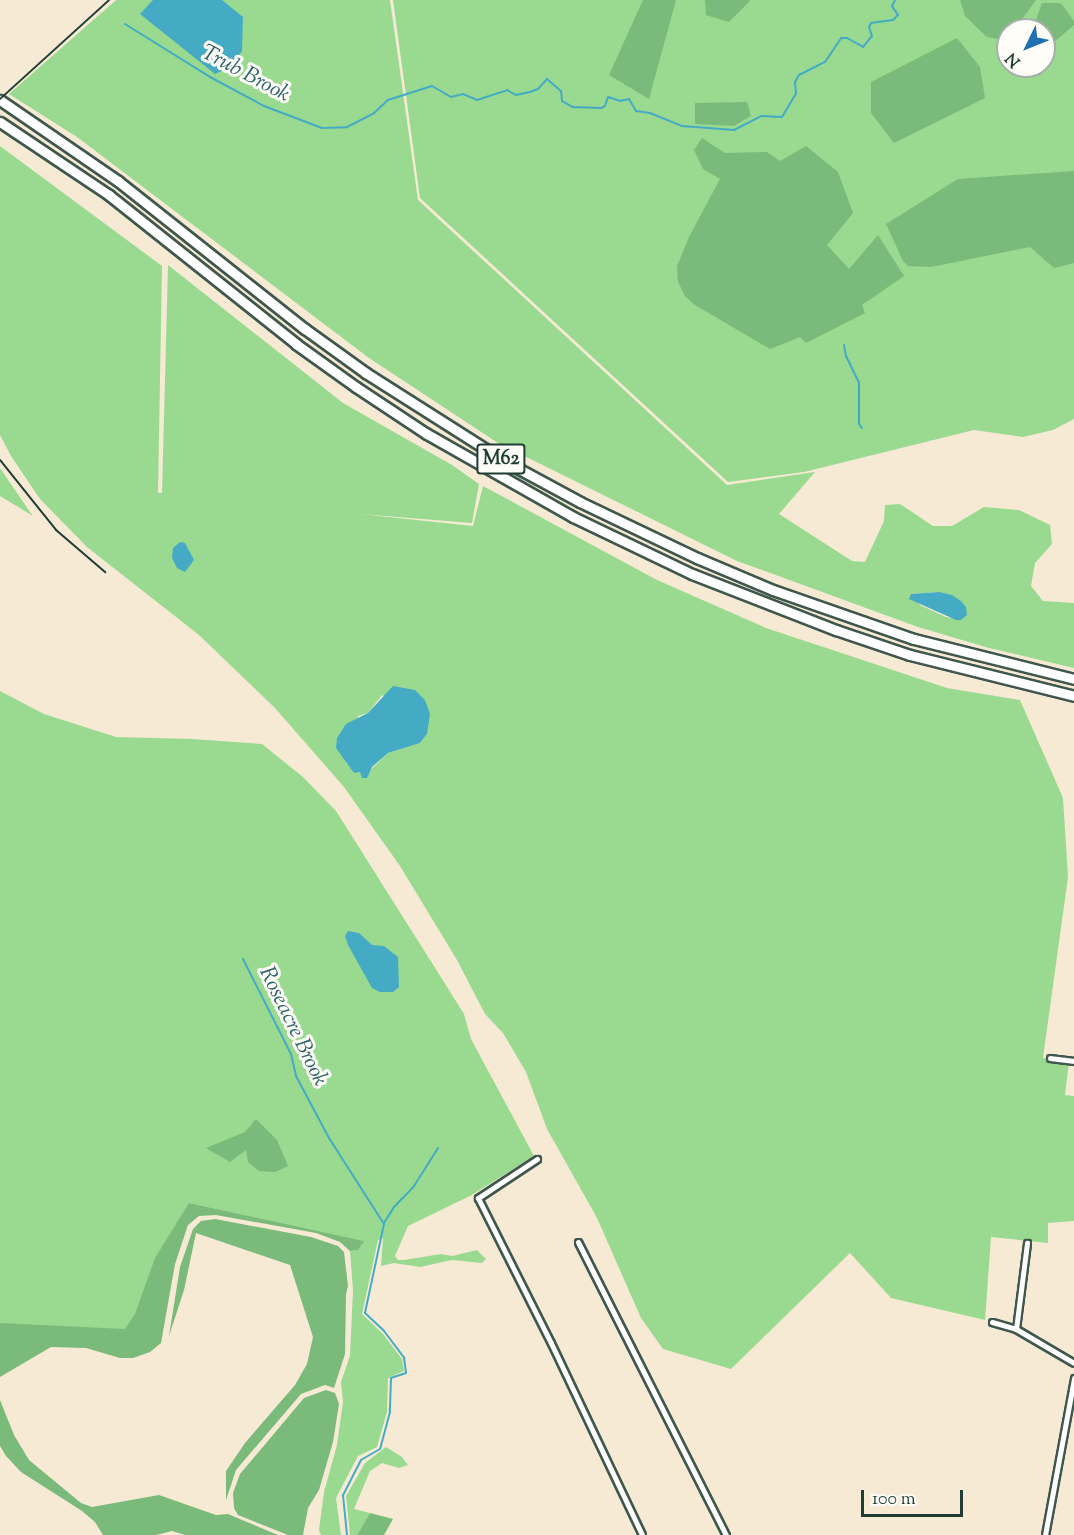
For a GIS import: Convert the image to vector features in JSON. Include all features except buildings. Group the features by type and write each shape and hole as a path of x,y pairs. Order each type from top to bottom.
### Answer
{"highway":[{"name":"M62","path":"0,100 118,181 305,330 366,373 499,458 580,502 697,558 773,590 914,639 1074,680"},
{"name":"M62","path":"0,122 109,195 296,344 356,387 427,434 573,517 692,574 836,630 921,658 1074,696"}],"street":[{"path":"1050,1058 1074,1060"},
{"path":"537,1159 478,1198 551,1343 642,1535"},
{"path":"578,1242 726,1535"},
{"path":"1016,1329 1027,1243"},
{"path":"992,1323 1016,1329 1074,1363"},
{"path":"1045,1535 1074,1378"}],"green space":[{"path":"116,0 390,0 418,200 727,485 815,472 779,514 852,561 865,562 884,521 885,505 900,504 933,526 952,526 984,507 1019,510 1050,525 1052,544 1035,563 1031,586 1043,601 1074,603 1074,668 989,648 918,627 737,561 498,443 369,358 77,137 9,94","holes":["939,592 961,620 946,617 920,605 911,594"]},
{"path":"393,0 1074,0 1074,419 1053,430 1023,437 974,430 804,472 728,482 420,198"},
{"path":"643,0 676,0 649,99 609,75"},
{"path":"705,0 750,1 729,22 706,15"},
{"path":"960,0 1036,0 1023,18 996,18 996,39 987,37 965,16"},
{"path":"1042,3 1061,3 1074,21 1074,25 1056,40 1056,18 1037,18"},
{"path":"957,38 980,67 985,98 894,143 871,113 871,82"},
{"path":"747,102 751,116 734,126 695,124 695,103"},
{"path":"702,138 725,153 767,152 780,161 806,146 838,172 853,213 827,245 849,269 878,235 904,276 862,305 865,313 806,343 800,337 770,349 695,305 685,296 678,282 677,266 689,237 720,179 703,169 694,150"},
{"path":"0,146 162,266 158,493 162,493 168,265 343,403 452,465 479,484 472,523 360,514 473,526 483,486 657,580 766,628 947,688 1020,700 1063,798 1068,877 1043,1058 1069,1062 1065,1095 1074,1096 1074,1221 1048,1223 1048,1243 991,1237 985,1320 891,1298 850,1253 731,1369 663,1349 641,1318 597,1218 547,1129 526,1072 503,1033 485,1014 457,960 400,866 344,787 275,708 199,635 87,547 40,499 11,456 0,435","holes":["382,695 427,734 420,743 388,753 362,778 358,716 368,713"]},
{"path":"1074,171 1074,263 1054,268 1030,247 931,267 908,266 903,261 886,224 958,179"},
{"path":"0,468 28,509 33,516 0,496"},
{"path":"0,691 44,714 116,737 262,744 303,777 336,811 464,1014 471,1039 534,1156 470,1196 408,1226 395,1256 398,1260 404,1260 441,1254 452,1256 477,1250 486,1259 482,1263 452,1260 420,1267 394,1263 381,1266 383,1238 378,1240 362,1314 383,1334 402,1359 404,1371 388,1378 387,1412 377,1447 358,1456 336,1498 341,1535 321,1535 319,1530 324,1492 337,1445 343,1402 341,1382 350,1356 353,1290 350,1251 358,1250 363,1241 189,1203 137,1330 0,1335"},
{"path":"256,1119 277,1140 288,1166 275,1172 259,1171 248,1162 246,1150 230,1162 206,1148 245,1132"},
{"path":"189,1203 364,1241 358,1250 350,1251 340,1242 316,1233 216,1215 199,1216 188,1225 175,1264 161,1343 150,1352 133,1358 120,1358 86,1348 51,1347 0,1377 0,1323 125,1329 135,1314 155,1258"},
{"path":"215,1219 311,1237 338,1246 344,1252 348,1286 345,1354 334,1388 325,1385 301,1394 236,1470 226,1500 226,1471 245,1443 295,1385 307,1364 313,1337 290,1265 196,1233 184,1290 169,1336 180,1267 193,1229 201,1221"},
{"path":"326,1390 335,1393 339,1404 333,1442 319,1490 308,1508 303,1535 288,1535 238,1515 234,1508 233,1493 240,1474 304,1398"},
{"path":"0,1400 14,1435 29,1460 81,1503 92,1507 159,1495 216,1515 228,1514 278,1535 185,1535 172,1531 156,1535 103,1535 95,1522 82,1511 21,1472 6,1456 0,1446"},
{"path":"386,1447 402,1457 408,1465 399,1468 382,1463 370,1471 354,1509 370,1513 357,1535 350,1535 346,1496 365,1463"},
{"path":"370,1513 393,1519 384,1535 357,1535"}],"water":[{"path":"153,0 222,0 243,17 242,51 231,67 215,74 140,14"},
{"path":"180,542 185,543 194,560 185,572 177,568 172,558 173,548"},
{"path":"939,592 952,595 961,601 966,607 967,615 961,620 956,620 909,599 911,594"},
{"path":"393,686 415,690 425,700 430,714 427,734 420,743 388,753 372,767 367,778 362,778 360,772 354,773 336,748 337,738 346,724 368,713"},
{"path":"348,931 359,933 372,945 384,946 398,957 399,987 393,992 380,992 372,988 348,945 345,936"}],"waterway":[{"name":"Trub Brook","path":"125,24 210,77 264,106 322,128 347,127 374,113 388,100 432,86 451,97 463,94 477,100 507,90 516,95 530,92 538,89 547,79 561,91 562,101 573,107 601,108 605,106 608,97 620,101 629,99 636,111 650,113 682,126 734,130 762,116 782,117 796,94 795,82 799,75 825,62 841,38 847,38 863,47 872,36 869,27 871,23 893,20 898,15 892,6 895,0"},
{"path":"844,345 846,356 859,383 859,424 862,428"},
{"path":"243,959 291,1054 296,1076 329,1138 384,1224 365,1313 384,1331 404,1358 406,1373 391,1378 390,1412 380,1449 361,1460 343,1495 347,1535"},
{"name":"Roseacre Brook","path":"384,1223 394,1207 414,1186 438,1148"}],"railway":[{"path":"0,99 109,0"},
{"path":"0,460 56,530 105,572"}]}
